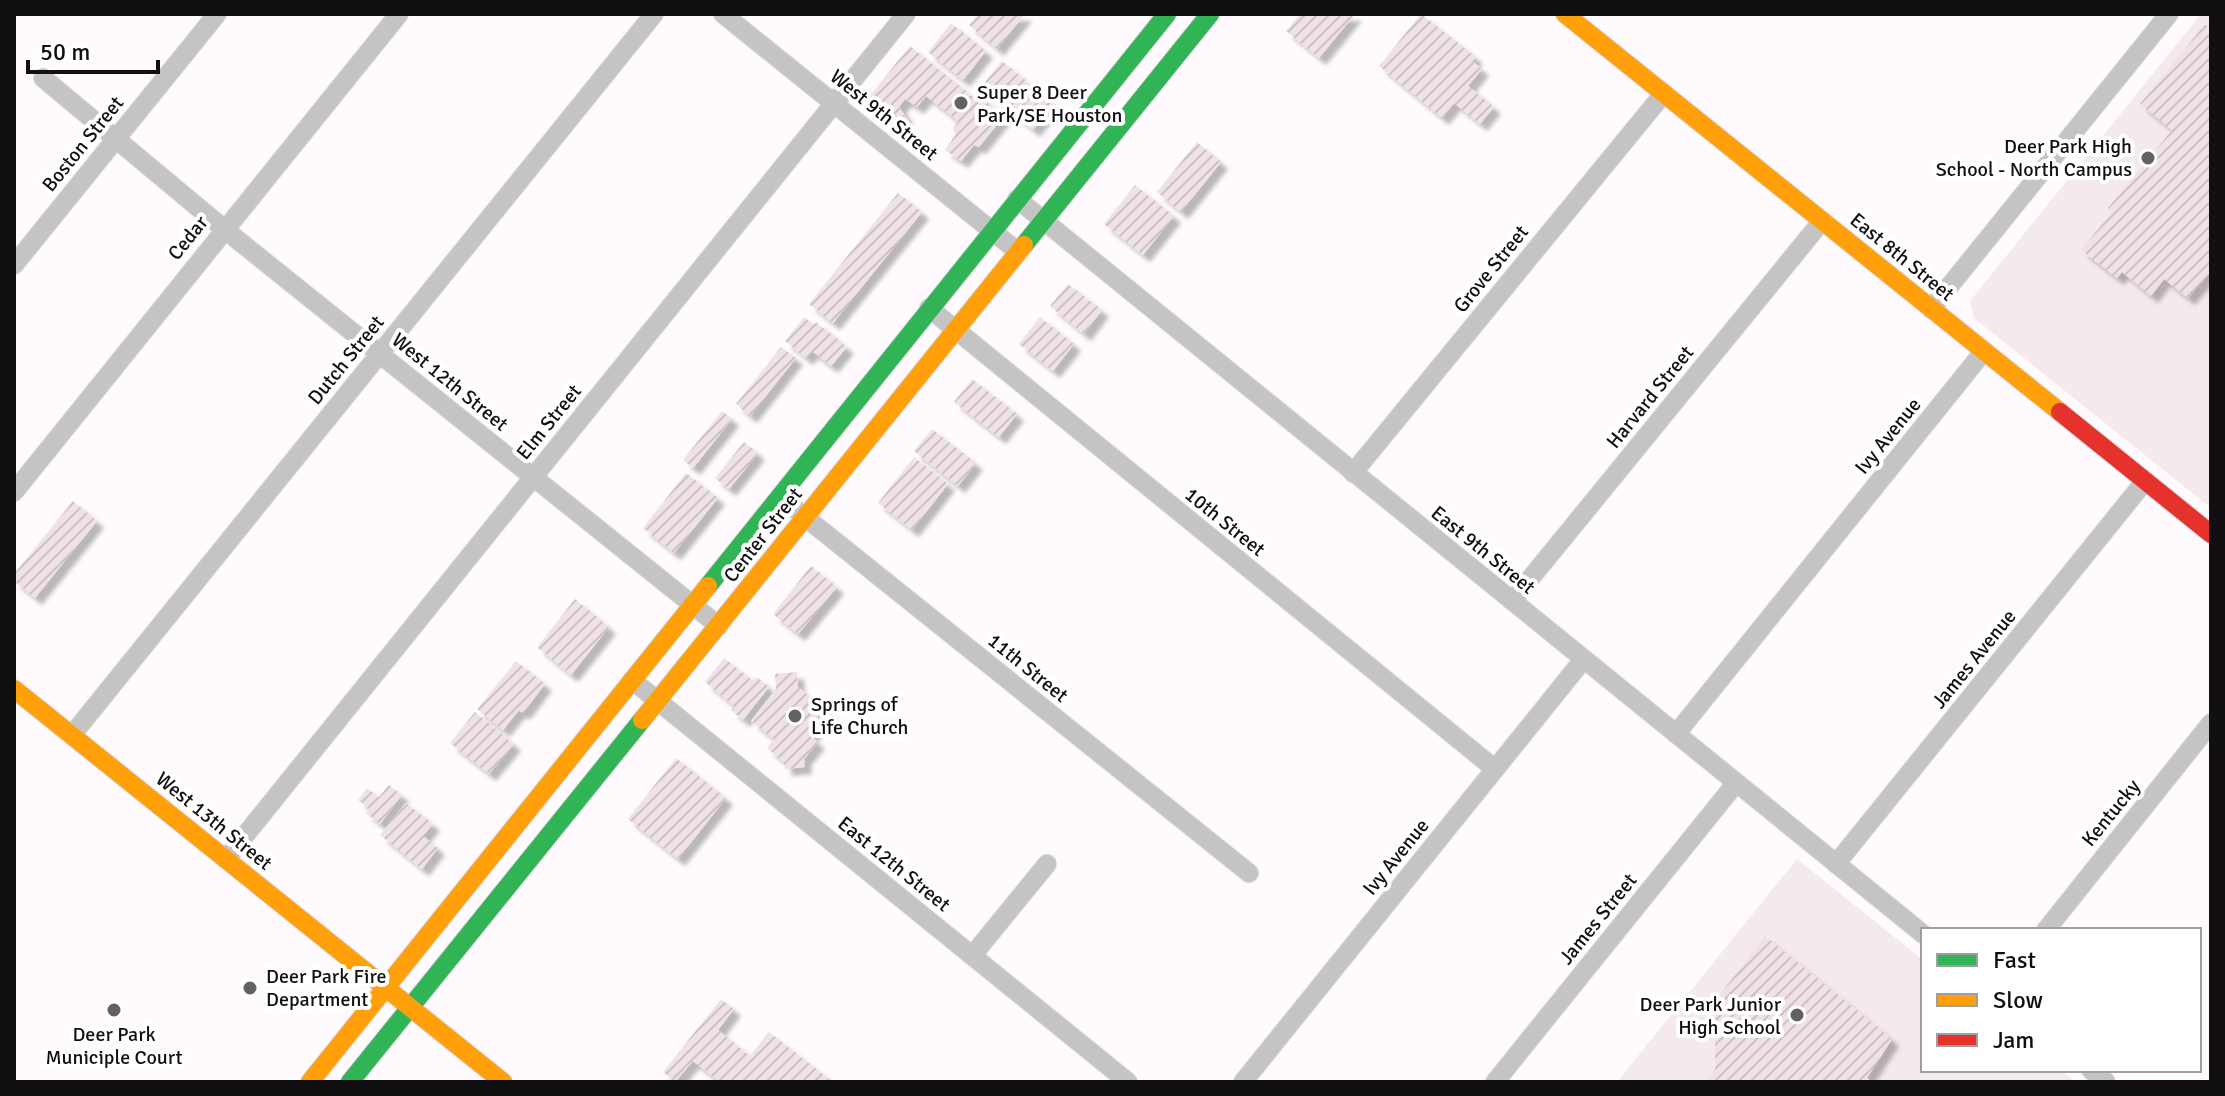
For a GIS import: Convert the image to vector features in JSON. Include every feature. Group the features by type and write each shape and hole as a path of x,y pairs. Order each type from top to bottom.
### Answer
{"main road":[{"name":"Center Street","path":"310,1082 1167,14"},
{"name":"Center Street","path":"350,1082 1210,14"},
{"name":"East 8th Street","path":"1565,14 2211,534"},
{"name":"West 13th Street","path":"14,689 503,1082"}],"street":[{"name":"Boston Street","path":"14,265 217,14"},
{"name":"Cedar","path":"14,492 399,14"},
{"name":"Dutch Street","path":"72,735 654,14"},
{"name":"West 9th Street","path":"723,14 1017,251"},
{"name":"Elm Street","path":"226,859 906,14"},
{"path":"1931,309 2169,14"},
{"name":"West 12th Street","path":"43,78 224,229 719,626"},
{"name":"Grove Street","path":"1353,473 1664,93"},
{"name":"East 9th Street","path":"1017,199 1921,932"},
{"name":"Harvard Street","path":"1512,601 1822,221"},
{"name":"10th Street","path":"929,308 1495,769"},
{"name":"Ivy Avenue","path":"1676,734 1984,351"},
{"name":"James Avenue","path":"1836,864 2145,481"},
{"name":"11th Street","path":"780,497 1249,873"},
{"name":"Ivy Avenue","path":"1243,1082 1583,660"},
{"name":"East 12th Street","path":"632,680 1128,1082"},
{"name":"Kentucky","path":"2048,928 2211,723"},
{"name":"James Street","path":"1495,1082 1736,783"},
{"path":"972,956 1047,864"}],"shaded area":[{"name":"Deer Park High School - North Campus","path":"2201,14 2211,14 2211,508 1974,318 1970,301"},
{"name":"Deer Park Junior High School","path":"1797,859 1921,958 1921,1072 2064,1072 2076,1082 1617,1082"}],"building":[{"path":"978,14 1025,14 997,49 969,25"},
{"path":"1300,14 1355,14 1319,58 1286,31"},
{"path":"1421,14 1476,57 1472,61 1482,69 1468,86 1494,107 1480,124 1454,103 1442,118 1379,66"},
{"path":"951,23 986,51 963,80 928,52"},
{"name":"Deer Park High School - North Campus","path":"2205,24 2211,29 2211,271 2188,298 2164,279 2151,296 2122,272 2117,278 2081,250 2112,212 2108,208 2172,130 2140,104"},
{"name":"Super 8 Deer Park/SE Houston","path":"910,46 973,97 976,93 1004,116 979,147 974,145 961,161 945,150 956,134 953,129 958,121 926,96 917,107 905,99 899,107 906,117 901,123 868,98"},
{"path":"1002,61 1054,104 1033,130 981,87"},
{"path":"1197,142 1221,162 1181,212 1157,192"},
{"path":"1135,185 1174,216 1143,255 1104,224"},
{"path":"898,193 922,212 833,323 809,304"},
{"path":"1068,284 1102,310 1084,334 1050,306"},
{"path":"804,317 814,325 816,322 847,347 831,366 812,351 806,358 785,341"},
{"path":"1040,317 1074,344 1053,371 1019,344"},
{"path":"781,347 796,358 750,416 736,404"},
{"path":"972,379 1017,414 999,437 954,402"},
{"path":"722,411 732,419 693,468 683,460"},
{"path":"932,429 976,463 958,486 914,451"},
{"path":"744,442 758,453 729,489 715,478"},
{"path":"914,457 948,484 912,530 878,503"},
{"path":"686,473 718,498 674,553 643,528"},
{"path":"73,501 97,521 35,598 14,581 14,574"},
{"path":"811,566 837,587 798,634 773,614"},
{"path":"575,599 609,627 571,675 537,647"},
{"path":"724,658 753,681 757,677 769,687 743,720 731,710 734,706 705,682"},
{"path":"516,661 545,684 523,713 519,710 503,730 477,709"},
{"path":"797,672 798,687 830,712 810,736 818,742 804,759 805,767 785,769 784,762 767,748 774,739 751,721 776,689 775,674"},
{"path":"475,712 514,744 489,774 450,743"},
{"path":"676,758 726,798 678,859 628,819"},
{"path":"389,785 402,795 380,824 366,813 369,809 358,800 367,788 379,797"},
{"path":"406,803 433,824 423,836 438,848 422,869 380,835"},
{"path":"1765,936 1892,1039 1867,1078 1872,1082 1705,1082 1715,1070 1715,1001"},
{"path":"721,999 734,1009 718,1030 750,1056 769,1032 833,1082 720,1082 693,1061 675,1082 663,1072"}],"traffic: fast":[{"path":"708,586 1167,14"},
{"path":"1024,245 1210,14"},
{"path":"350,1082 642,720"}],"traffic: slow":[{"path":"1565,14 2060,412"},
{"path":"642,720 1024,245"},
{"path":"310,1082 708,586"},
{"path":"14,689 503,1082"}],"traffic: jam":[{"path":"2060,412 2211,534"}],"place":[{"name":"Super 8 Deer Park/SE Houston","path":"961,103"},
{"name":"Deer Park High School - North Campus","path":"2148,158"},
{"name":"Springs of Life Church","path":"795,716"},
{"name":"Deer Park Fire Department","path":"250,988"},
{"name":"Deer Park Municiple Court","path":"114,1010"},
{"name":"Deer Park Junior High School","path":"1797,1015"}]}
